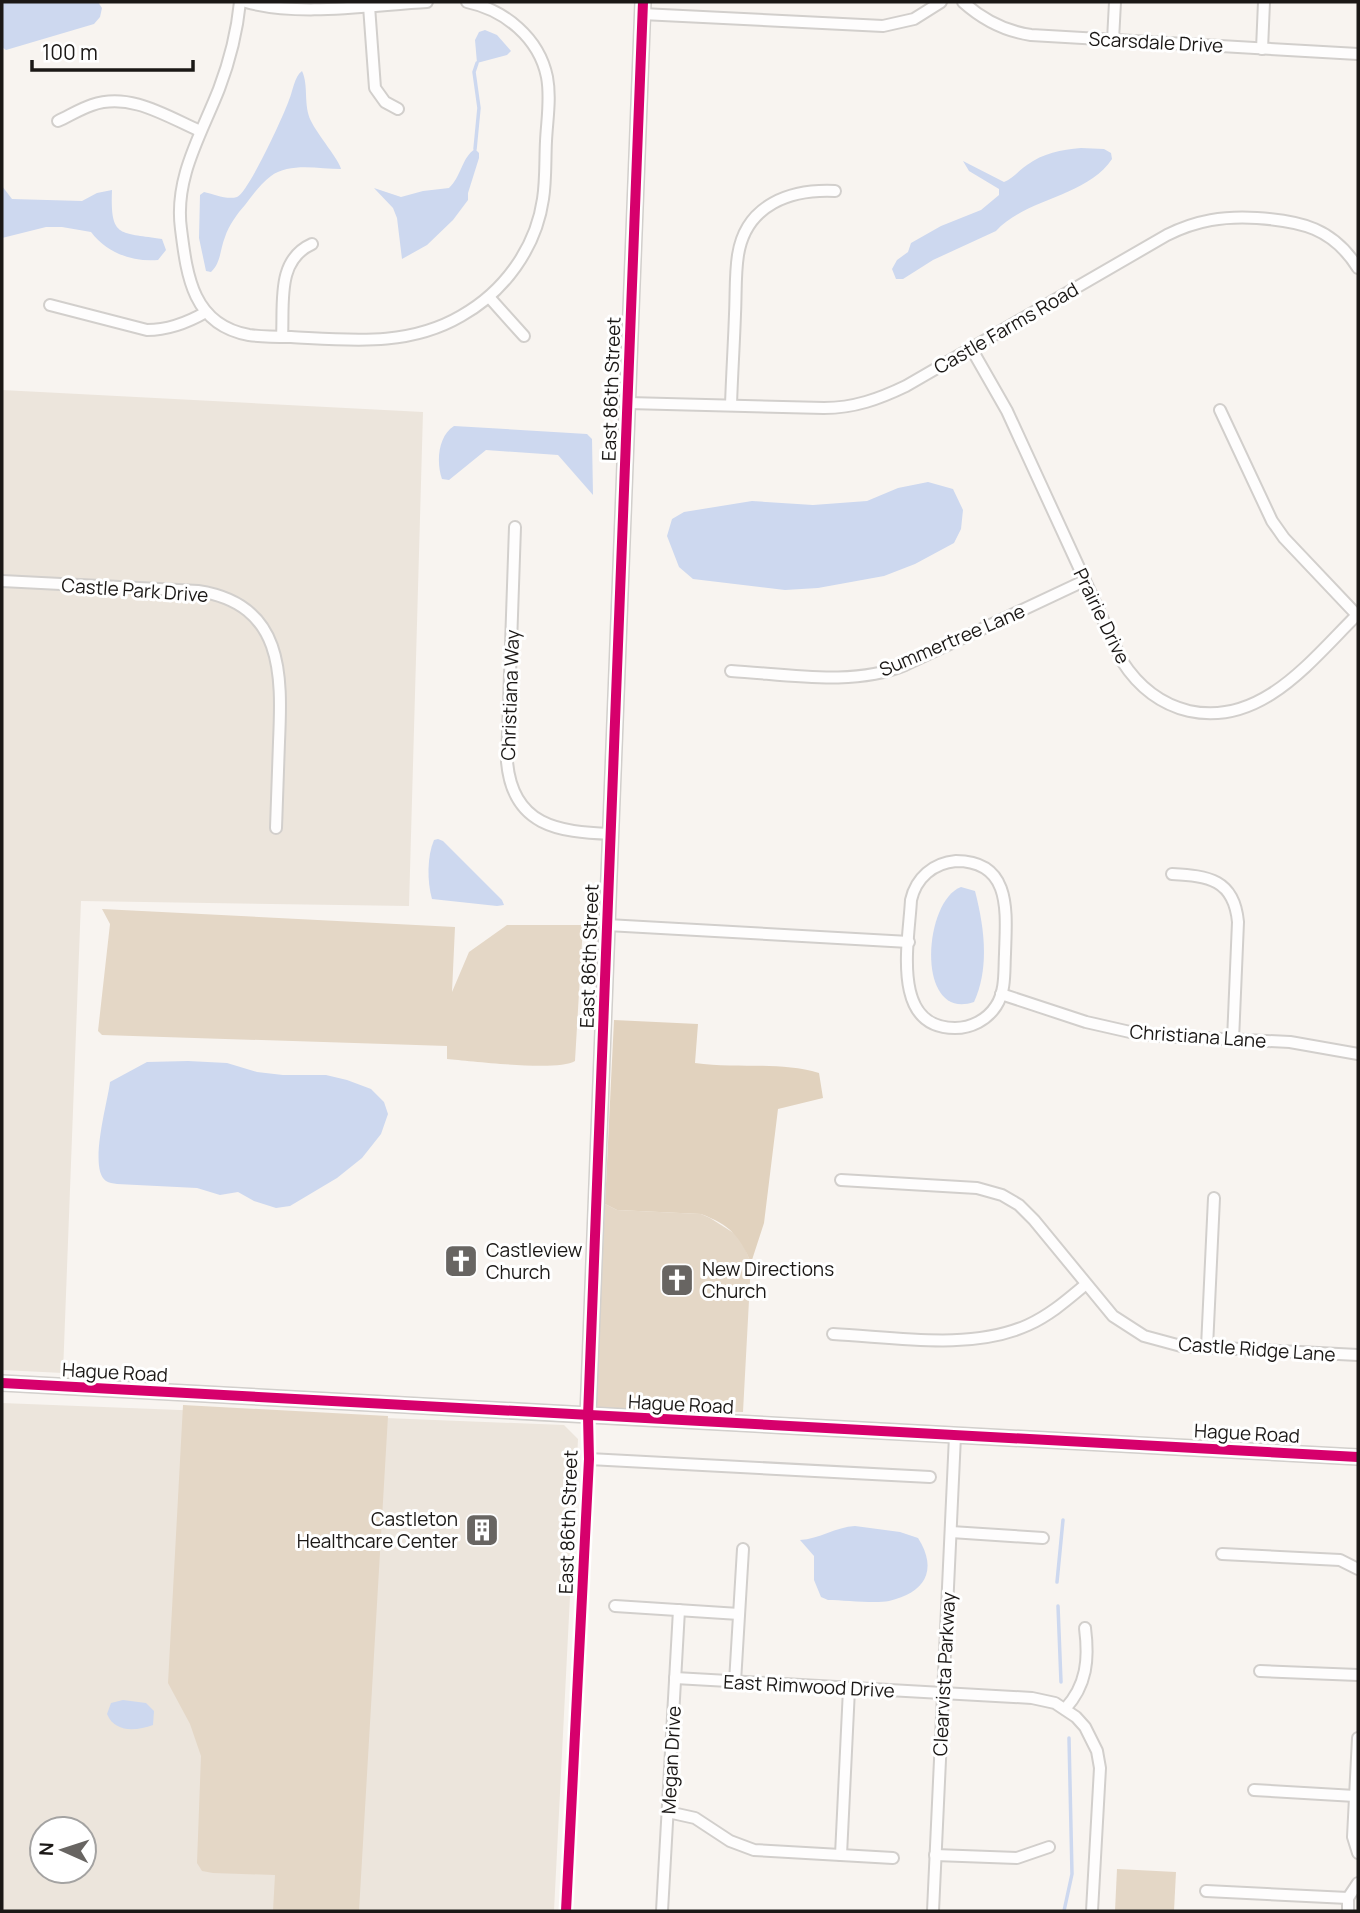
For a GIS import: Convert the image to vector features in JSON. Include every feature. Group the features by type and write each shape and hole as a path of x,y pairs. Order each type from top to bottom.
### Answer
{"street":[{"path":"240,2 231,53 187,162 182,186 180,226 194,295 217,322 246,334 374,341 410,336 449,323 489,297 521,258 539,217 544,193 547,78 534,46 525,34 507,18 489,8 467,2"},
{"path":"246,2 293,9 427,2"},
{"path":"643,8 883,26 914,19 941,2"},
{"name":"Scarsdale Drive","path":"963,2 988,21 1016,32 1358,54"},
{"path":"1113,40 1115,2"},
{"path":"1262,49 1264,2"},
{"path":"369,6 374,83 383,101 398,109"},
{"name":"East 86th Street","path":"566,1911 589,1459 588,1416 643,8"},
{"path":"58,121 92,104 121,101 146,107 200,131"},
{"path":"731,405 737,260 746,232 764,209 785,196 809,191 835,191"},
{"name":"Castle Farms Road","path":"628,402 824,408 864,403 893,393 1167,234 1206,220 1232,217 1299,223 1331,238 1346,251 1358,268"},
{"path":"282,337 287,269 297,253 312,244"},
{"path":"489,297 524,336"},
{"path":"50,305 147,330 175,326 206,312"},
{"name":"Prairie Drive","path":"971,348 1007,411 1119,657 1143,688 1159,699 1182,709 1201,713 1236,711 1267,698 1280,689 1358,614"},
{"path":"1220,410 1272,521 1284,538 1358,614"},
{"name":"Christiana Way","path":"515,527 507,762 512,786 528,811 548,825 567,832 611,834"},
{"name":"Castle Park Drive","path":"2,581 204,592 227,600 248,613 268,636 279,670 281,706 276,828"},
{"name":"Summertree Lane","path":"731,671 842,677 881,673 905,665 1084,581"},
{"path":"961,861 980,866 995,878 1005,895 1001,994 990,1014 969,1026 950,1028 931,1022 919,1013 909,996 907,982 911,900 918,881 946,862 961,861"},
{"path":"1172,874 1211,878 1223,886 1235,902 1238,922 1233,1040"},
{"path":"607,925 909,943"},
{"name":"Christiana Lane","path":"1001,994 1115,1029 1160,1036 1290,1042 1358,1054"},
{"name":"Castle Ridge Lane","path":"841,1180 977,1188 1002,1195 1015,1202 1034,1220 1113,1316 1137,1333 1169,1344 1358,1355"},
{"path":"1207,1347 1214,1198"},
{"path":"833,1334 953,1340 992,1336 1039,1320 1085,1285"},
{"name":"Hague Road","path":"2,1383 1358,1457"},
{"name":"Clearvista Parkway","path":"933,1911 955,1436"},
{"path":"589,1459 930,1477"},
{"path":"951,1532 1043,1538"},
{"path":"735,1682 743,1549"},
{"path":"1222,1554 1340,1560 1358,1569"},
{"path":"615,1606 739,1614"},
{"name":"Megan Drive","path":"662,1911 679,1610"},
{"path":"1085,1628 1087,1656 1084,1679 1065,1709 1085,1727 1095,1745 1100,1768 1092,1911"},
{"path":"1260,1671 1358,1675"},
{"name":"East Rimwood Drive","path":"676,1678 1036,1698 1065,1709"},
{"path":"841,1855 849,1689"},
{"path":"1358,1738 1353,1837 1358,1853"},
{"path":"1254,1790 1355,1796"},
{"path":"668,1812 695,1818 730,1841 749,1849 893,1858"},
{"path":"935,1855 1017,1858 1049,1847"},
{"path":"1348,1911 1348,1898 1358,1883"},
{"path":"1206,1891 1348,1898"}],"shaded area":[{"path":"2,390 423,412 409,906 81,901 63,1373 2,1370"},
{"path":"102,909 455,927 452,992 469,952 507,925 583,925 575,1061 534,1066 447,1059 447,1046 102,1035 98,1031 110,924"},
{"path":"614,1020 698,1024 695,1063 789,1067 819,1073 823,1098 778,1109 764,1223 751,1263 733,1232 720,1222 701,1214 617,1210 605,1204"},
{"path":"605,1204 617,1210 701,1214 740,1237 751,1263 743,1412 595,1408"},
{"path":"2,1403 564,1425 578,1439 554,1911 2,1911"},
{"path":"183,1405 388,1416 359,1911 273,1911 275,1875 213,1873 202,1871 197,1863 201,1756 190,1724 168,1683"},
{"path":"1117,1869 1176,1872 1174,1911 1115,1911"}],"water":[{"path":"2,2 98,2 102,8 100,17 94,24 6,50 2,47"},
{"path":"485,30 497,35 511,51 507,55 477,63 475,40 479,32"},
{"path":"302,71 311,121 341,169 287,169 263,182 233,220 217,264 211,272 206,271 199,238 200,195 204,192 233,198 242,192 265,153 286,108 295,80"},
{"path":"475,149 479,158 468,200 453,220 427,245 402,259 397,218 393,208 374,188 401,197 449,188 467,157"},
{"path":"1104,149 1111,153 1112,159 1088,182 1023,211 996,231 933,260 903,279 896,279 892,269 897,260 908,252 911,243 941,226 981,210 999,195 999,189 969,171 963,161 1004,182 1039,158 1059,151"},
{"path":"2,186 12,199 82,201 97,193 112,190 113,217 120,230 162,239 166,250 158,260 130,258 112,251 91,232 62,227 46,227 2,238"},
{"path":"454,426 587,434 592,439 593,495 558,455 486,450 449,480 442,479 440,450 445,436"},
{"path":"928,482 953,489 963,510 961,529 954,543 915,564 884,576 818,588 785,590 693,579 679,567 667,536 672,519 684,512 752,501 813,505 867,501 898,488"},
{"path":"438,839 502,900 504,905 432,899 429,861 434,840"},
{"path":"961,887 975,891 983,932 984,961 974,1002 955,1003 942,994 934,978 931,957 939,914 948,897"},
{"path":"147,1062 227,1063 257,1072 326,1075 347,1080 371,1089 384,1102 388,1114 381,1134 362,1158 337,1178 290,1206 276,1208 238,1192 220,1195 197,1188 117,1184 106,1181 101,1174 99,1149 110,1082"},
{"path":"855,1526 900,1532 918,1538 927,1561 927,1570 919,1586 901,1597 883,1602 828,1600 821,1597 814,1580 814,1556 800,1540"},
{"path":"123,1700 146,1703 154,1711 153,1725 127,1729 115,1725 107,1714 111,1703"}],"waterway":[{"path":"475,149 479,108 474,72 477,63"},
{"path":"1057,1582 1063,1520"},
{"path":"1058,1606 1061,1682"},
{"path":"1064,1911 1072,1874 1069,1738"}],"cycle path":[{"path":"566,1911 589,1459 588,1416 643,2"},
{"path":"2,1383 1358,1457"}],"place":[{"name":"Castleview Church","path":"461,1261"},
{"name":"New Directions Church","path":"677,1280"},
{"name":"Castleton Healthcare Center","path":"482,1530"}]}
